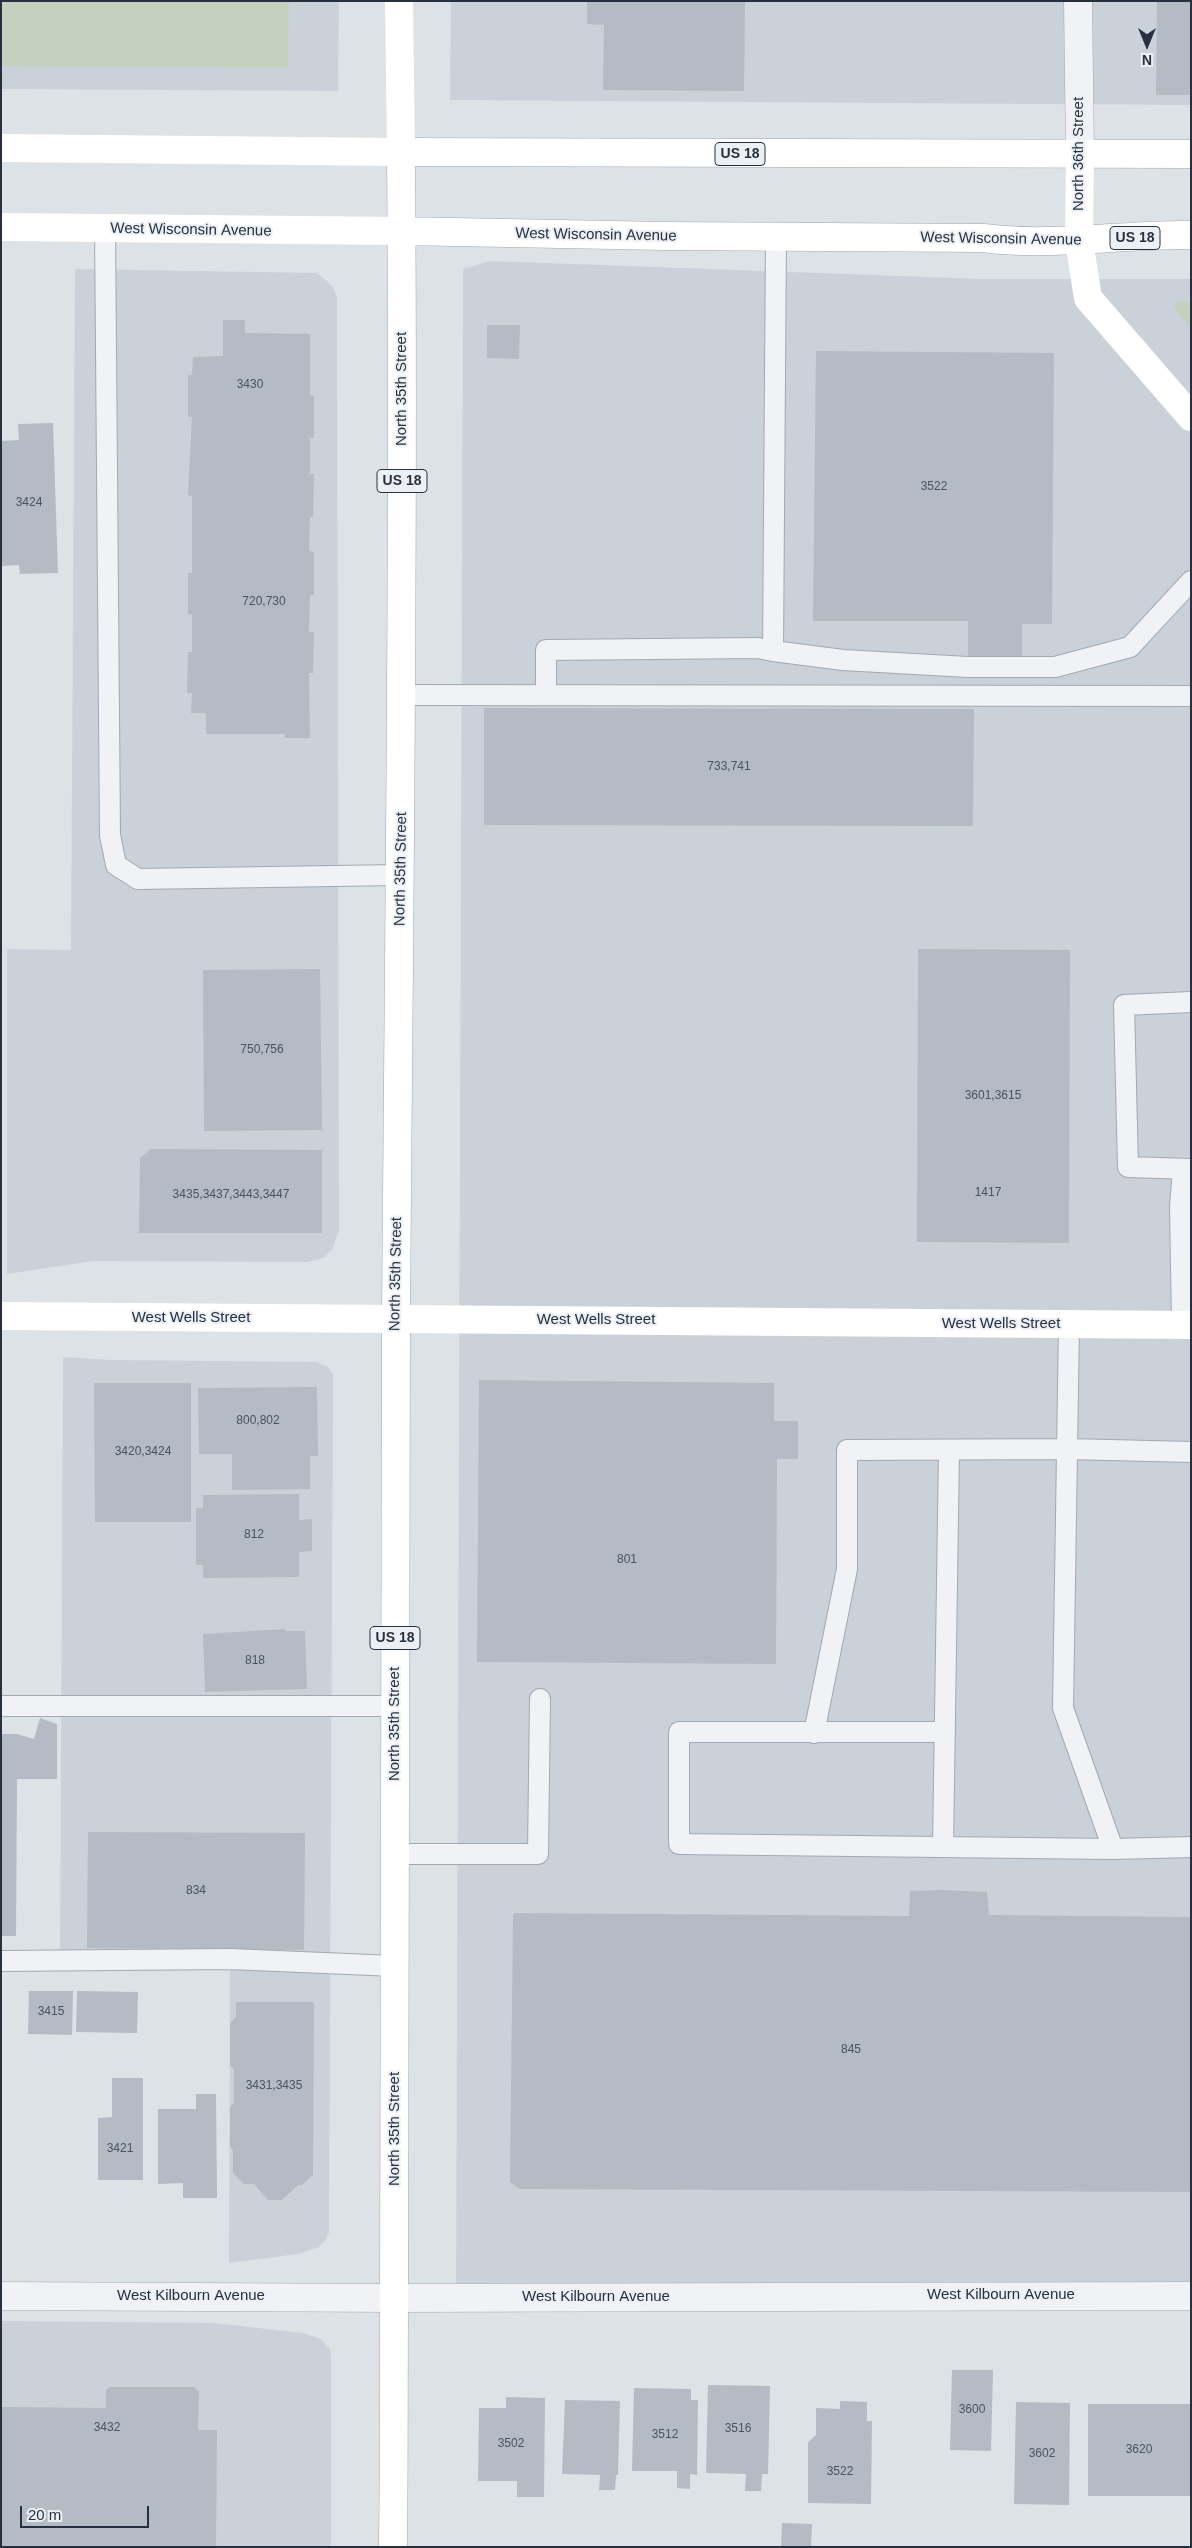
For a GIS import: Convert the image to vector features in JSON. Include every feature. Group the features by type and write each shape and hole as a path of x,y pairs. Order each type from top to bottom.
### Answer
{"main road":[{"name":"North 35th Street","path":"393,2547 396,2298 394,1966 396,1319 402,695 402,231 399,1"},
{"path":"1,148 401,152"},
{"name":"US 18","path":"401,152 1191,154"},
{"name":"North 36th Street","path":"1080,154 1079,241 1088,298 1191,417"},
{"name":"West Wisconsin Avenue","path":"1,227 983,238 1005,241 1079,241 1191,235"},
{"name":"West Wells Street","path":"1,1316 1186,1325"}],"street":[{"name":"North 36th Street","path":"1078,1 1080,154"},
{"name":"West Kilbourn Avenue","path":"1,2296 396,2298 1191,2296"}],"lane":[{"path":"105,228 110,834 116,865 138,879 400,875"},
{"path":"774,651 776,237"},
{"path":"546,695 546,650 758,648 843,660 968,667 1055,667 1130,647 1191,581"},
{"path":"402,695 1191,696"},
{"path":"1186,1325 1180,1206 1187,1169 1128,1167 1124,1004 1191,1002"},
{"path":"1069,1324 1063,1708 1113,1849"},
{"path":"814,1732 847,1569 847,1450 1068,1449 1191,1452"},
{"path":"943,1847 949,1450"},
{"path":"395,1854 538,1854 540,1699"},
{"path":"1,1706 395,1706"},
{"path":"945,1732 679,1732 679,1844 1113,1849 1191,1847"},
{"path":"1,1961 230,1959 394,1966"}],"shaded area":[{"path":"1,1 339,1 338,91 1,89"},
{"path":"451,1 1191,1 1191,105 450,100"},
{"path":"491,261 981,279 1191,279 1191,2296 456,2297 463,269"},
{"path":"75,269 317,273 333,287 337,298 339,1230 332,1249 323,1258 308,1262 93,1261 7,1274 7,949 71,950"},
{"path":"63,1357 111,1360 316,1362 328,1367 333,1375 329,2233 325,2241 317,2248 298,2254 229,2263 230,1959 60,1959"},
{"path":"1,2321 214,2323 303,2333 321,2339 330,2350 331,2357 331,2547 1,2547"}],"green space":[{"path":"1,1 289,1 288,67 1,66"},
{"path":"1176,302 1191,302 1191,328 1173,307"}],"building":[{"path":"587,1 745,1 744,91 603,90 604,25 587,24"},
{"path":"1157,1 1191,1 1191,95 1156,95"},
{"path":"223,320 245,320 245,333 310,334 310,395 314,396 314,438 310,438 310,474 314,474 313,517 310,517 309,551 314,552 314,595 310,595 309,632 314,632 313,673 309,673 310,738 285,738 285,734 206,734 206,713 191,713 192,693 187,693 188,652 192,652 192,615 188,614 188,573 192,573 192,496 188,495 192,417 188,417 188,375 192,375 193,357 223,356"},
{"path":"487,325 520,325 519,359 487,358"},
{"path":"816,351 1054,353 1052,624 1022,624 1022,659 968,658 968,621 813,621"},
{"path":"53,423 58,573 20,574 19,565 1,566 1,441 19,440 18,424"},
{"path":"484,708 974,709 973,826 484,825"},
{"path":"918,949 1070,950 1069,1243 917,1242"},
{"path":"320,969 322,1130 204,1131 203,970"},
{"path":"151,1149 322,1150 322,1233 139,1233 140,1158"},
{"path":"479,1380 774,1383 774,1421 798,1421 798,1459 777,1459 776,1664 477,1662"},
{"path":"94,1383 191,1383 191,1522 95,1522"},
{"path":"317,1387 318,1456 310,1456 310,1489 232,1490 232,1454 199,1454 198,1388"},
{"path":"299,1494 299,1520 312,1519 312,1551 299,1552 299,1577 203,1578 203,1565 196,1565 196,1508 203,1508 203,1495"},
{"path":"285,1629 285,1631 305,1631 307,1689 205,1692 203,1634"},
{"path":"40,1718 57,1724 57,1779 17,1779 16,1936 1,1936 1,1734 17,1734 34,1739"},
{"path":"88,1832 305,1833 304,1950 87,1948"},
{"path":"910,1891 987,1892 989,1915 1191,1917 1191,2192 520,2189 510,2182 513,1915 515,1913 909,1916"},
{"path":"29,1991 73,1991 72,2035 28,2034"},
{"path":"77,1991 138,1992 137,2033 76,2032"},
{"path":"236,2002 314,2002 313,2175 302,2185 298,2185 282,2200 268,2200 254,2184 244,2184 233,2173 233,2150 230,2146 230,2107 234,2103 234,2070 230,2065 230,2023 236,2017"},
{"path":"112,2078 143,2078 143,2180 98,2180 98,2118 112,2117"},
{"path":"196,2094 216,2094 217,2198 183,2198 183,2183 158,2184 158,2109 196,2109"},
{"path":"952,2370 993,2370 991,2451 950,2450"},
{"path":"708,2385 770,2386 768,2474 762,2474 761,2491 745,2491 746,2474 706,2473"},
{"path":"110,2387 194,2387 199,2392 198,2430 217,2430 216,2547 1,2547 1,2407 106,2408 106,2390"},
{"path":"634,2388 691,2389 691,2400 698,2400 697,2475 690,2474 690,2489 677,2488 677,2471 632,2471"},
{"path":"506,2397 545,2398 544,2497 517,2497 517,2481 478,2481 479,2408 506,2408"},
{"path":"565,2400 620,2401 618,2475 616,2475 615,2490 599,2490 600,2475 562,2474"},
{"path":"840,2401 867,2402 867,2421 872,2421 871,2504 808,2503 808,2442 816,2435 816,2408 840,2409"},
{"path":"1016,2402 1070,2403 1069,2505 1014,2504"},
{"path":"1088,2404 1191,2404 1191,2496 1088,2496"},
{"path":"782,2523 812,2524 811,2547 781,2547"}]}
